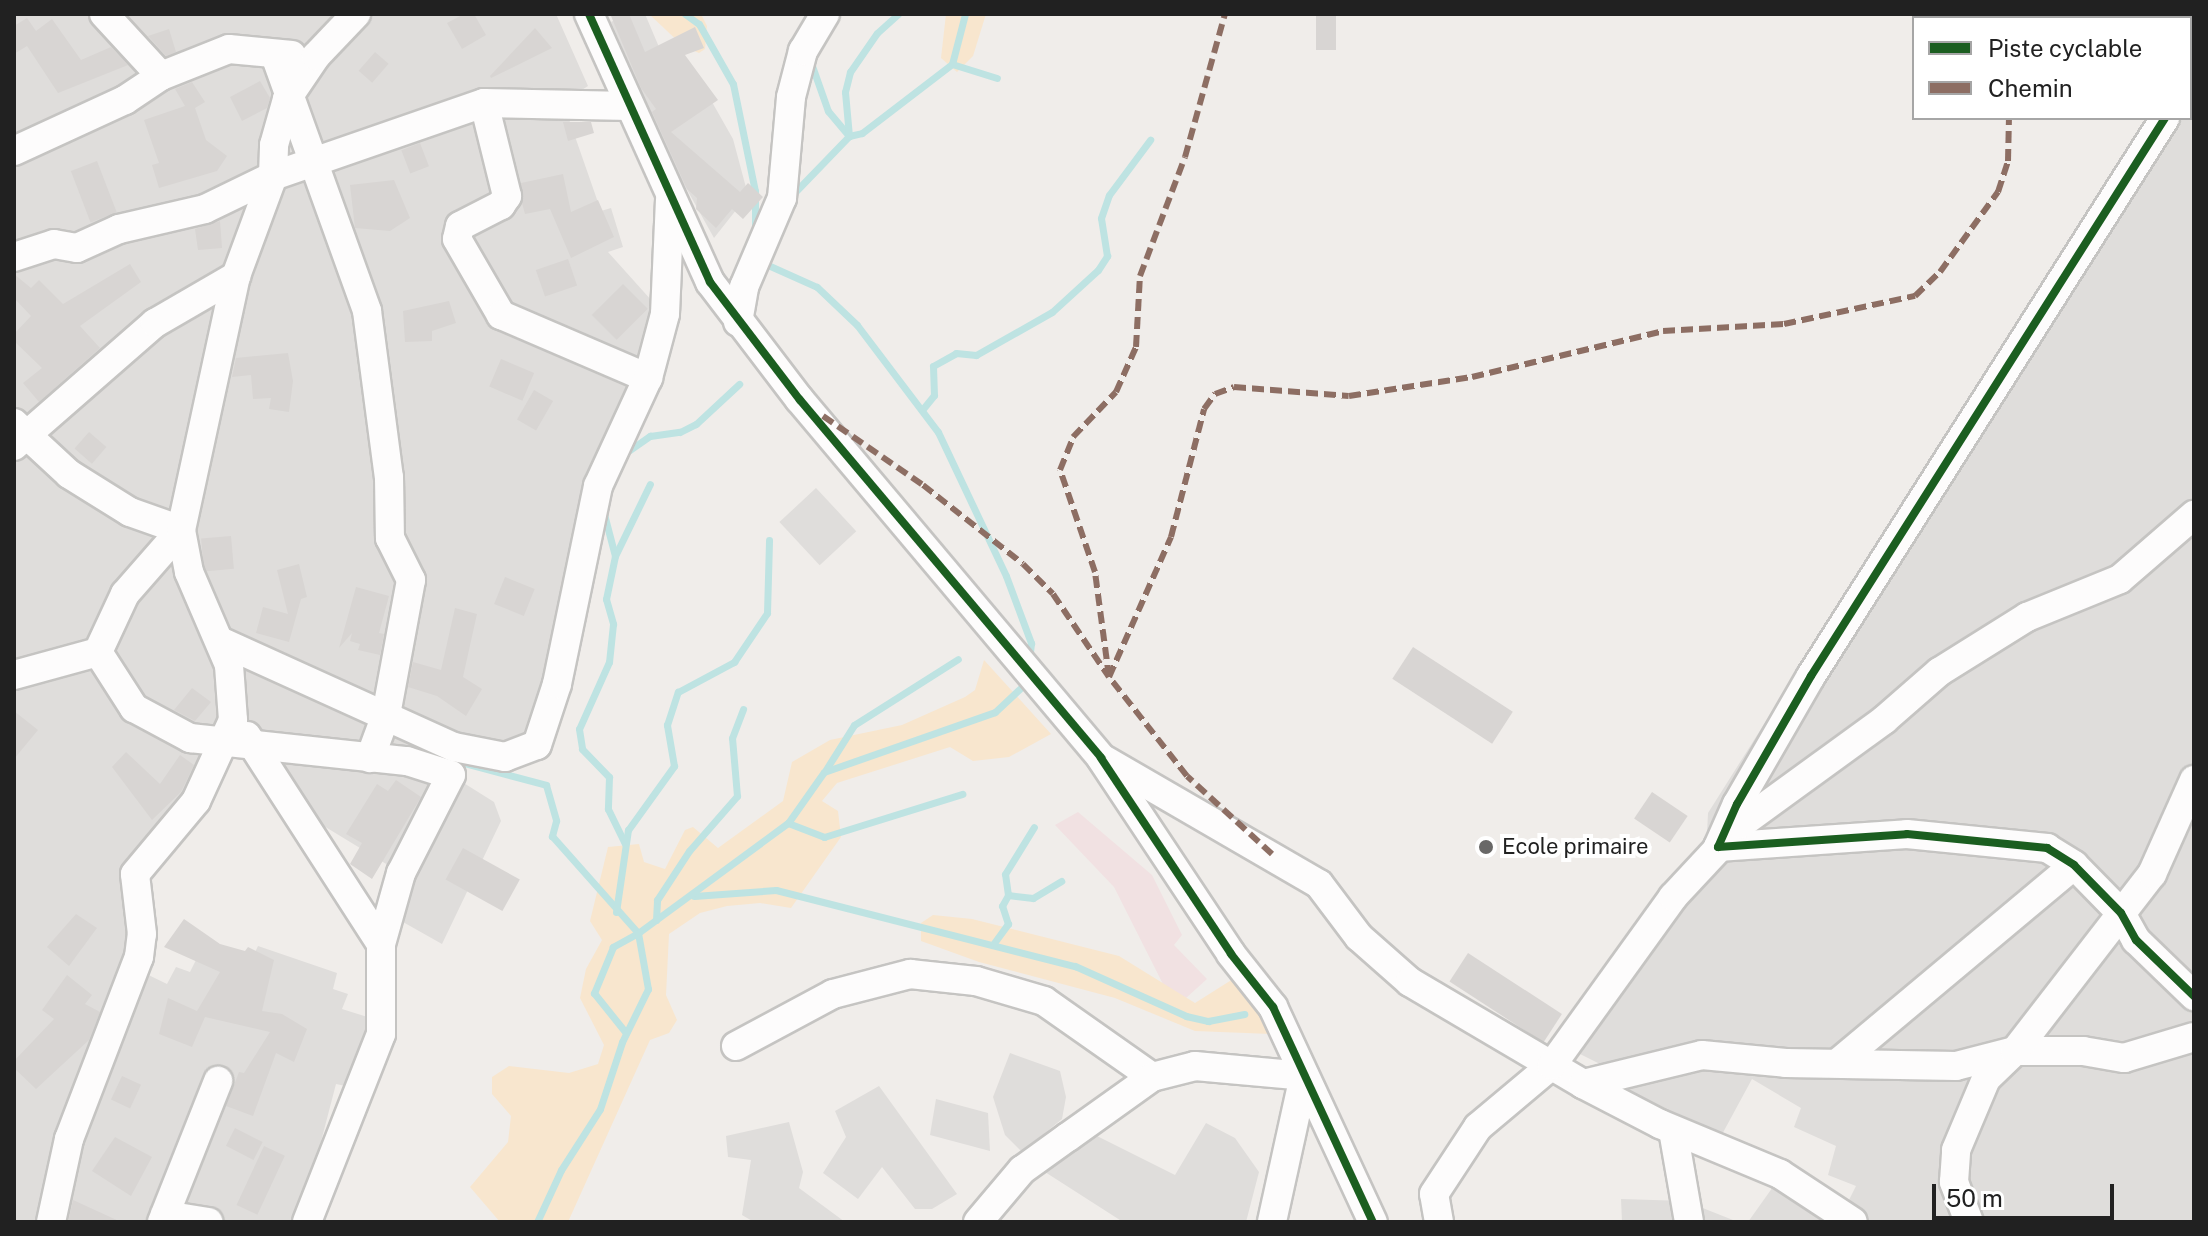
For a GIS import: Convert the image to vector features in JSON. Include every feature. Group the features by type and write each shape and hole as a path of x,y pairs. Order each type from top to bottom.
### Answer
{"street":[{"path":"104,14 161,76"},
{"path":"51,1222 69,1139 139,957 142,934 135,874 196,801 229,731 222,642 189,572 181,530 236,276 273,176 274,145 287,99 316,56 356,14"},
{"path":"589,14 705,271 738,322 1101,758 1231,954 1273,1007 1373,1222"},
{"path":"738,322 744,287 782,198 791,97 803,51 825,14"},
{"path":"14,151 125,100 161,76 229,49 316,56"},
{"path":"275,55 287,99 316,165 367,311 389,477 390,538 411,580 386,715 370,758"},
{"path":"14,257 54,244 77,248 119,229 205,209 273,176 316,165 484,103 629,106"},
{"path":"484,103 507,196 501,205 460,226 457,239 501,315 648,378"},
{"path":"1718,847 1737,804 1811,676 2164,120"},
{"path":"222,642 481,754 505,757 537,745 557,684 598,486 648,378 665,314 670,195"},
{"path":"181,530 130,512 69,474 18,435 155,323 236,276"},
{"path":"1439,1222 1434,1194 1478,1127 1552,1065 1673,897 1718,847 1939,672 2027,617 2120,579 2194,515"},
{"path":"14,675 98,652 125,594 181,530"},
{"path":"98,652 134,708 190,738 229,731 253,744 407,761 451,775 401,873 381,944 381,1034 307,1222"},
{"path":"253,744 381,944"},
{"path":"1101,758 1319,884 1359,937 1410,982 1583,1084 1673,1130 1769,1169 1853,1222"},
{"path":"1969,1222 1954,1182 1956,1150 1986,1079 2015,1051 2152,874 2194,780"},
{"path":"1718,847 1855,835 1931,835 2038,845 2074,865 2121,913 2136,940 2194,996"},
{"path":"1840,1061 2074,865"},
{"path":"736,1046 833,994 910,974 976,981 1044,1001 1152,1077"},
{"path":"1583,1084 1702,1055 1786,1063 1840,1061 1970,1066 2015,1051 2083,1051 2124,1058 2194,1037"},
{"path":"978,1222 1022,1170 1152,1077 1195,1066 1304,1076"},
{"path":"1272,1222 1304,1076"},
{"path":"208,1222 163,1218 218,1081"},
{"path":"1673,1130 1689,1222"}],"shaded area":[{"path":"14,14 556,14 588,86 563,102 601,211 611,208 623,247 608,252 661,311 546,703 524,748 457,742 451,775 494,802 501,821 442,944 387,913 401,873 314,820 267,746 225,741 135,874 134,968 167,984 176,967 190,972 200,952 246,971 258,946 337,973 333,989 348,994 342,1009 377,1020 350,1087 336,1084 300,1222 14,1222"},
{"path":"627,14 645,14 673,80 695,72 733,139 748,195 714,238 675,168 611,22"},
{"path":"2194,41 2194,1222 1748,1222 1780,1177 1842,1214 1856,1186 1828,1175 1836,1146 1794,1127 1801,1108 1752,1079 1713,1151 1610,1098 1620,1074 1578,1053 1706,855 1708,813 2145,120 2192,120"},
{"path":"816,488 856,531 820,565 779,522"},
{"path":"1078,812 1152,875 1182,935 1174,945 1207,979 1186,998 1165,988 1114,887 1055,825"},
{"path":"1010,1053 1060,1071 1066,1097 1062,1119 1022,1152 1005,1135 993,1097"},
{"path":"879,1086 957,1194 932,1209 915,1209 882,1167 858,1199 823,1173 846,1137 835,1111"},
{"path":"936,1099 988,1113 990,1151 930,1135"},
{"path":"789,1122 803,1172 799,1188 845,1222 754,1222 742,1215 751,1160 728,1157 726,1136"},
{"path":"1206,1123 1235,1138 1259,1172 1246,1222 1123,1222 1045,1172 1085,1130 1175,1175"},
{"path":"1621,1199 1685,1201 1738,1222 1622,1222"}],"sand":[{"path":"649,14 701,14 707,26 705,49 699,53 683,46"},
{"path":"946,14 986,14 973,56 957,72 941,58"},
{"path":"984,660 1051,734 1009,757 973,761 950,747 837,783 822,801 838,811 841,837 791,908 760,903 727,906 700,913 669,934 666,995 677,1020 669,1033 650,1040 568,1222 500,1222 470,1187 508,1142 511,1116 492,1094 492,1077 509,1066 569,1073 598,1064 604,1045 580,998 586,969 602,940 590,921 608,847 639,844 644,862 665,869 685,830 693,827 718,848 783,801 792,762 830,740 902,725 965,697 975,690"},
{"path":"933,915 972,919 1119,956 1195,1003 1233,979 1253,986 1271,1034 1195,1031 1115,998 979,962 921,941 921,923"}],"building":[{"path":"464,14 474,14 486,35 462,49 447,23"},
{"path":"629,14 645,52 695,27 704,48 685,55 718,100 671,132 740,192 748,183 763,197 743,219 732,209 716,228 696,209 697,198 687,189 652,112 656,109 641,88 611,16"},
{"path":"1316,14 1336,14 1336,50 1316,50"},
{"path":"27,18 36,31 52,19 81,60 111,47 128,65 58,93 27,46 14,54 14,26"},
{"path":"535,28 552,48 491,78 490,76"},
{"path":"169,29 176,52 166,56 148,36"},
{"path":"375,52 389,64 372,83 359,71"},
{"path":"260,81 270,98 267,108 242,121 230,97"},
{"path":"192,82 205,102 195,108 206,140 227,156 217,171 159,188 152,165 159,163 144,120 185,106 175,89"},
{"path":"563,122 591,122 594,133 568,141"},
{"path":"420,143 429,166 410,174 401,150"},
{"path":"97,161 117,212 91,222 71,171"},
{"path":"563,174 571,212 598,200 614,237 571,258 550,209 525,214 522,203 521,183"},
{"path":"394,180 410,218 390,231 355,228 350,185"},
{"path":"220,221 222,248 198,250 195,229"},
{"path":"568,259 577,285 545,297 536,270"},
{"path":"130,264 141,282 80,326 100,348 39,402 23,383 42,368 14,341 14,334 31,316 14,298 14,274 31,288 39,280 63,304"},
{"path":"623,284 648,309 617,340 592,315"},
{"path":"449,301 456,323 432,331 432,341 405,342 403,311"},
{"path":"288,353 293,381 289,412 269,409 271,398 253,399 251,375 232,377 236,358"},
{"path":"501,359 534,373 522,401 489,387"},
{"path":"534,390 553,401 536,430 517,419"},
{"path":"89,432 106,447 92,464 75,449"},
{"path":"231,536 234,569 204,571 201,539"},
{"path":"299,564 307,597 301,599 289,642 256,633 263,607 288,614 277,570"},
{"path":"505,577 535,589 524,616 494,604"},
{"path":"356,587 389,596 379,633 384,634 380,655 358,650 360,644 350,641 352,633 339,648"},
{"path":"455,608 477,614 463,677 482,689 466,716 437,696 408,687 413,662 441,670"},
{"path":"1413,647 1513,712 1492,744 1392,679"},
{"path":"192,688 211,702 195,721 174,710"},
{"path":"14,711 38,730 14,759"},
{"path":"126,752 160,784 180,755 194,765 181,792 152,820 112,767"},
{"path":"396,780 421,797 372,879 350,864 362,843 346,834 377,784 388,791"},
{"path":"1652,792 1688,816 1670,843 1634,819"},
{"path":"463,848 520,880 502,911 446,879"},
{"path":"76,914 97,928 69,966 47,947"},
{"path":"184,919 220,944 245,951 248,947 274,960 262,1011 282,1014 307,1029 294,1062 276,1053 253,1116 226,1106 239,1072 244,1073 270,1032 205,1017 192,1047 159,1034 168,998 197,1011 220,972 164,947"},
{"path":"1468,953 1562,1014 1543,1043 1449,982"},
{"path":"67,975 92,995 85,1004 100,1012 89,1040 36,1089 14,1068 14,1061 54,1019 42,1010"},
{"path":"122,1076 141,1085 130,1108 111,1100"},
{"path":"235,1128 263,1142 254,1160 226,1146"},
{"path":"115,1137 152,1157 131,1196 92,1171"},
{"path":"264,1146 285,1156 257,1215 237,1205"},
{"path":"73,1200 121,1222 68,1222"}],"waterway":[{"path":"685,14 699,24 733,84 755,191 755,234"},
{"path":"795,192 849,136 845,92 850,72 877,33 898,14"},
{"path":"952,64 965,14"},
{"path":"811,63 828,111 849,136 862,133 952,64 997,78"},
{"path":"922,410 934,395 933,366 956,353 976,355 1052,312 1098,270 1107,256 1101,218 1109,195 1150,140"},
{"path":"761,262 817,287 857,325 938,432 1006,576 1031,643 1029,661"},
{"path":"624,454 650,436 680,432 696,424 739,384"},
{"path":"615,556 650,484"},
{"path":"604,514 615,556 606,599 613,624 609,662 579,729 582,749 609,777 608,809 625,844"},
{"path":"616,912 628,830 674,766 667,725 678,692 734,662 767,613 769,540"},
{"path":"825,771 854,725 958,659"},
{"path":"537,1222 561,1170 600,1109 622,1042 648,989 638,933 788,823 824,772 995,712 1028,681"},
{"path":"656,920 657,900 689,851 737,796 732,738 743,709"},
{"path":"438,756 546,785 556,821 552,836 638,933 613,947 594,993 626,1033"},
{"path":"788,823 824,837 962,794"},
{"path":"994,943 1008,924 1002,906 1008,895 1005,874 1034,827"},
{"path":"1008,895 1033,898 1061,881"},
{"path":"694,896 776,890 1075,966 1186,1016 1208,1021 1244,1014"}],"marked path":[{"path":"823,416 923,485 1023,564 1053,594 1109,677 1095,572 1060,470 1073,437 1116,392 1136,347 1140,276 1185,157 1225,14"},
{"path":"1272,854 1187,776 1109,677 1171,537 1204,409 1215,394 1234,387 1349,396 1472,377 1663,331 1784,324 1915,296 1940,272 1998,192 2008,161 2009,120"}],"cycle path":[{"path":"589,14 710,282 800,400 1101,758 1231,954 1273,1007 1373,1222"},
{"path":"2164,120 1811,676 1737,804 1718,847 1907,834 2047,848 2074,865 2121,913 2136,940 2194,996"}],"place":[{"name":"Ecole primaire","path":"1486,847"}]}
